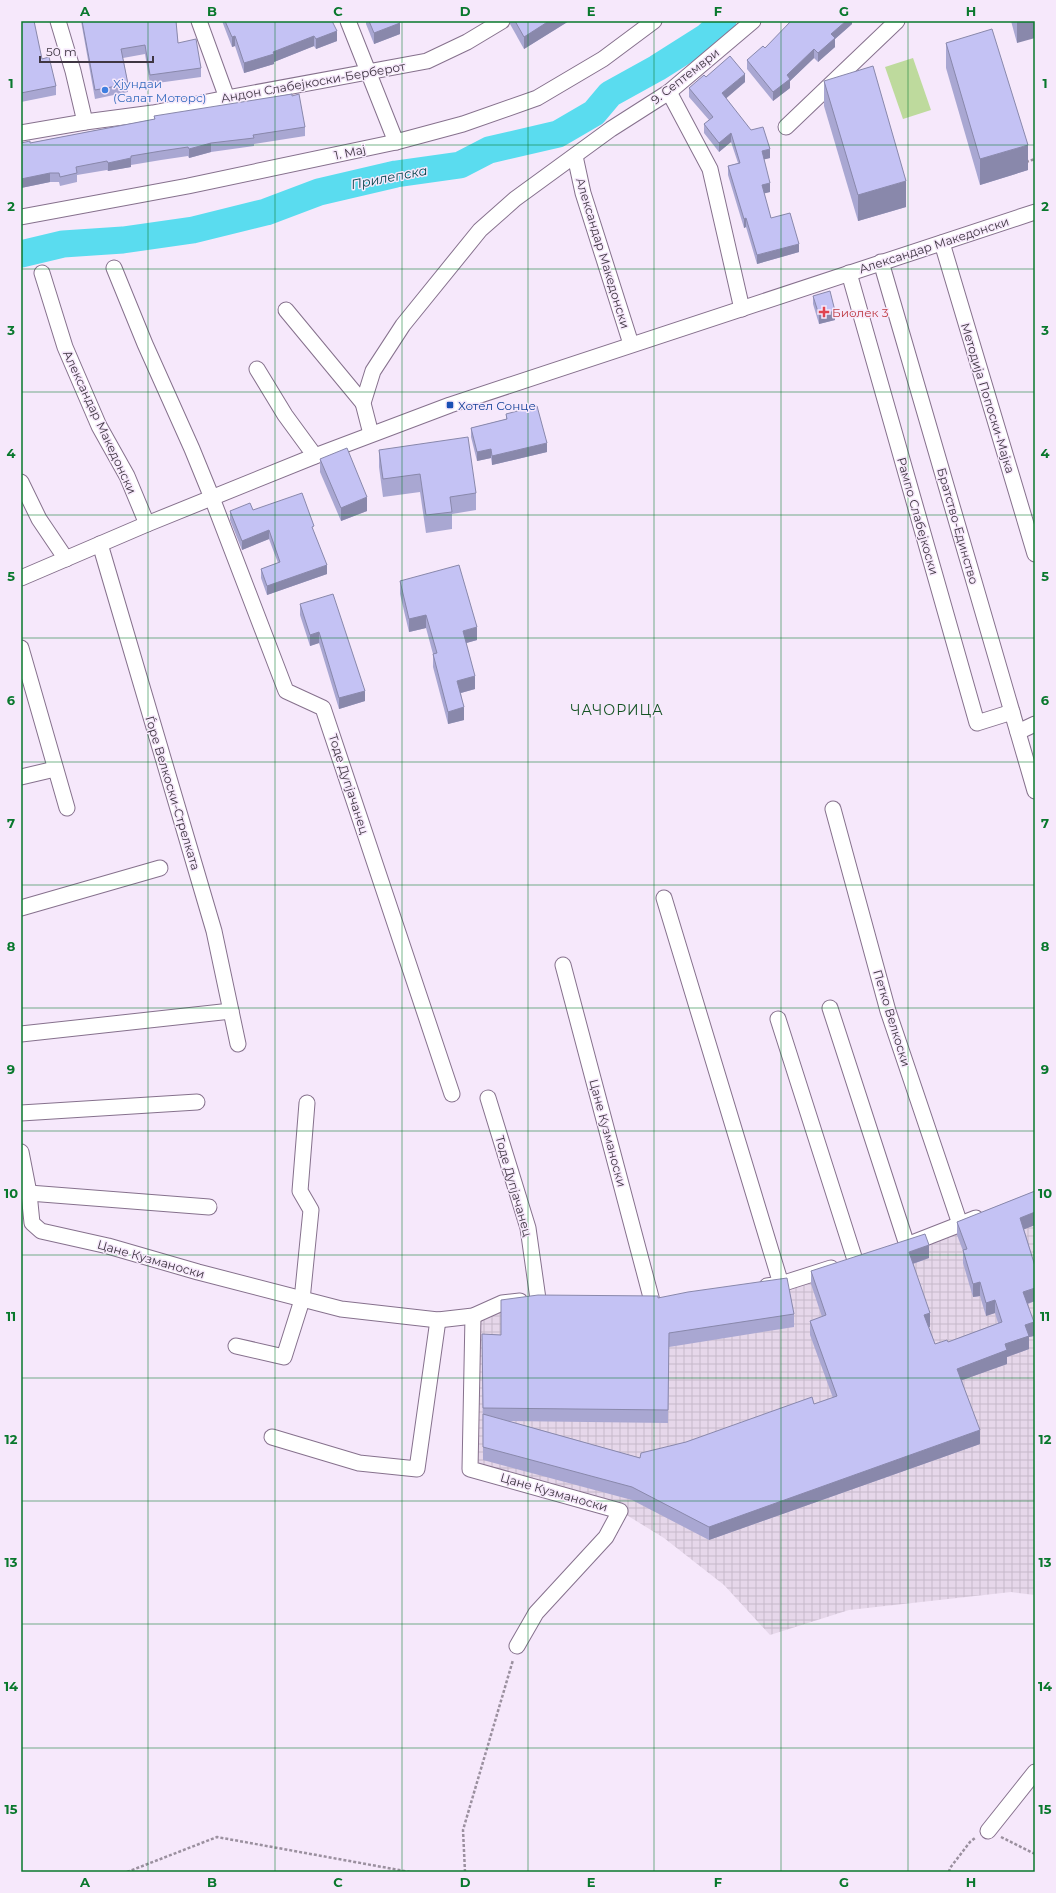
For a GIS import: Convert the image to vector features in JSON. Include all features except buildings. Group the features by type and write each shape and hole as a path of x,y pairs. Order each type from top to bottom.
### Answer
{"street":[{"path":"58,21 73,71 85,122"},
{"path":"199,21 227,98"},
{"path":"348,21 396,142"},
{"name":"Андон Слабејкоски-Берберот","path":"21,133 85,122 153,113 427,61 468,42 502,21"},
{"name":"1. Мај","path":"21,217 188,186 396,142 463,124 538,98 603,59 654,21"},
{"name":"9. Септември","path":"575,156 611,129 669,92 753,21"},
{"path":"786,127 897,21"},
{"path":"669,92 710,169 742,309"},
{"path":"363,403 373,371 403,325 480,230 515,199 575,156"},
{"name":"Александар Македонски","path":"575,156 583,193 619,302 631,344"},
{"name":"Александар Македонски","path":"21,578 147,524 315,456 450,405 631,344 742,309 1035,212"},
{"name":"Методија Попоски-Мајка","path":"942,243 1035,554"},
{"name":"Братство-Единство","path":"881,262 1035,791"},
{"path":"114,268 145,344 192,449 212,498"},
{"name":"Александар Македонски","path":"42,273 65,347 100,426 126,476 147,524"},
{"name":"Рампо Слабејкоски","path":"849,273 977,723 1012,712"},
{"path":"286,310 363,403 371,434"},
{"path":"257,369 285,415 315,456"},
{"path":"21,482 39,519 66,559"},
{"name":"Тоде Дупјачанец","path":"212,498 286,691 323,708 452,1094"},
{"name":"Ѓоре Велкоски-Стрелката","path":"100,544 214,931 238,1044"},
{"path":"21,648 67,808"},
{"path":"1018,732 1035,724"},
{"path":"21,777 56,769"},
{"name":"Петко Велкоски","path":"833,809 888,1011 960,1224"},
{"path":"21,908 160,868"},
{"path":"664,898 781,1284"},
{"name":"Цане Кузманоски","path":"563,965 652,1300"},
{"path":"830,1008 907,1245"},
{"path":"21,1034 231,1010"},
{"path":"778,1019 855,1260"},
{"name":"Тоде Дупјачанец","path":"488,1098 528,1228 538,1299"},
{"path":"21,1113 197,1102"},
{"path":"236,1346 284,1357 302,1300 311,1210 300,1191 307,1103"},
{"name":"Цане Кузманоски","path":"21,1152 29,1193 26,1224 41,1231 108,1246 198,1272 341,1309 438,1320 473,1316 502,1303 553,1299"},
{"path":"29,1193 209,1207"},
{"path":"892,1249 907,1245 988,1213"},
{"path":"752,1288 781,1284 870,1256"},
{"path":"636,1300 667,1299"},
{"name":"Цане Кузманоски","path":"473,1316 470,1469 620,1510 606,1537 536,1612 517,1646"},
{"path":"272,1437 359,1463 417,1469 438,1320"},
{"path":"988,1831 1035,1772"}],"path":[{"path":"1025,162 1035,159"},
{"path":"465,1872 463,1830 517,1646"},
{"path":"949,1872 950,1868 970,1842 988,1831 1035,1854"},
{"path":"126,1872 217,1837 410,1872"}],"shaded area":[{"path":"1035,1195 1035,1595 1011,1592 849,1610 770,1635 724,1585 664,1538 620,1511 470,1469 473,1316 502,1303 652,1301 715,1293 855,1260"}],"green space":[{"path":"913,58 931,110 903,119 885,67"}],"waterway":[{"name":"Прилепска","path":"21,254 63,244 123,240 193,230 266,212 319,192 396,174 460,165 489,150 558,134 594,113 610,94 657,68 706,37 723,21"}],"place":[{"name":"Хјундаи (Салат Моторс)","path":"105,90"},
{"name":"Биолек 3","path":"824,312"},
{"name":"Хотел Сонце","path":"450,405"}],"district":[{"name":"ЧАЧОРИЦА","path":"617,710"}]}
